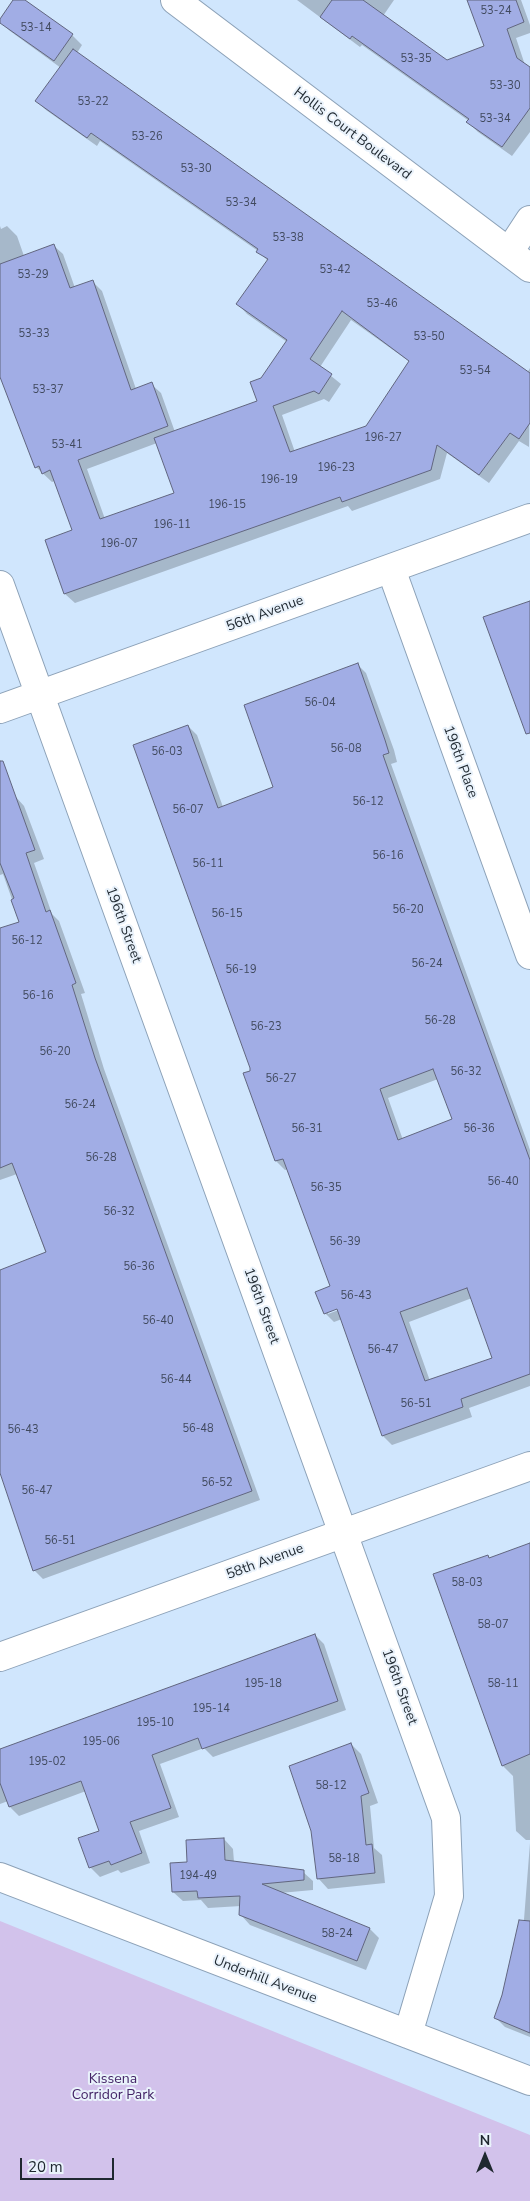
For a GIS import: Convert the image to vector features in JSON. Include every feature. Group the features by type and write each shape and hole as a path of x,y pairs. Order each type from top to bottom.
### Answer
{"street":[{"name":"Hollis Court Boulevard","path":"174,0 520,260"},
{"path":"520,260 530,220"},
{"name":"56th Avenue","path":"0,709 530,518"},
{"name":"196th Place","path":"391,569 530,955"},
{"name":"196th Street","path":"0,585 446,1818 449,1896 408,2034"},
{"name":"58th Avenue","path":"0,1657 530,1466"},
{"name":"Underhill Avenue","path":"0,1877 530,2081"}],"green space":[{"name":"Kissena Corridor Park","path":"0,1921 530,2135 530,2201 0,2201"}],"building":[{"path":"13,0 25,0 73,34 54,61 0,23 0,19"},
{"path":"332,0 363,0 447,60 484,46 467,0 516,0 524,22 507,29 517,58 530,67 530,108 502,147 466,122 469,119 352,36 350,39 320,17"},
{"path":"73,49 530,373 530,423 519,439 510,433 479,475 437,445 431,470 342,502 340,497 64,594 45,540 72,530 50,470 42,474 39,466 35,468 0,377 0,264 54,244 70,288 93,280 131,390 152,382 168,426 78,460 100,519 174,493 154,438 257,401 250,382 261,378 287,340 236,304 268,259 256,252 258,249 91,133 87,138 35,101","holes":["342,311 409,361 366,426 290,452 273,406 314,391 319,394 332,374 310,359"]},
{"path":"530,601 530,733 526,734 483,617"},
{"path":"358,663 389,753 383,755 530,1160 530,1374 461,1399 463,1407 382,1436 337,1309 324,1314 315,1292 330,1286 283,1159 275,1161 243,1073 250,1071 250,1068 133,745 188,725 218,808 273,787 244,705","holes":["433,1069 452,1119 398,1140 380,1089","467,1288 492,1358 425,1381 400,1312"]},
{"path":"0,761 3,761 35,850 26,853 46,912 50,910 76,983 72,985 95,1058 252,1491 33,1571 0,1473 0,1270 46,1252 12,1163 0,1168 0,928 19,922 11,900 14,898 0,863"},
{"path":"530,1543 530,1754 502,1766 433,1574 488,1555 489,1558"},
{"path":"315,1634 338,1701 202,1749 198,1738 152,1755 171,1808 130,1822 142,1853 111,1865 109,1861 89,1868 78,1838 99,1831 81,1781 9,1807 0,1783 0,1749"},
{"path":"351,1743 369,1793 361,1796 366,1845 372,1844 375,1873 317,1879 311,1831 289,1766"},
{"path":"224,1838 225,1860 304,1870 304,1880 262,1884 370,1928 357,1961 239,1915 240,1896 198,1898 197,1891 172,1892 170,1863 187,1862 186,1840"},
{"path":"519,1920 530,1921 530,2033 494,2018 502,1995"}]}
